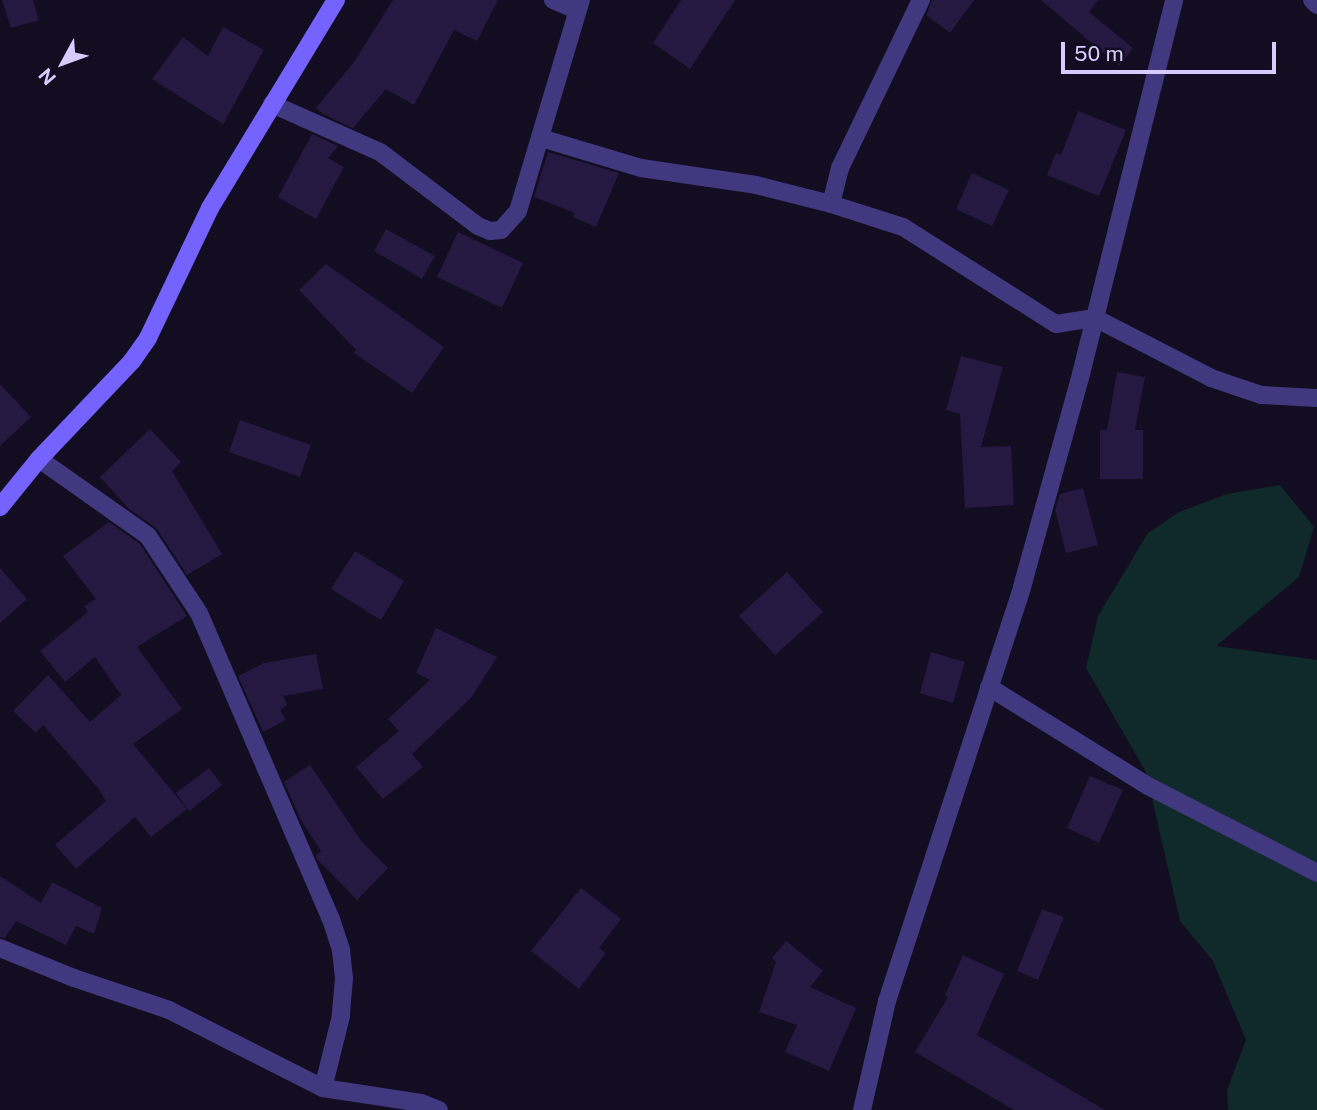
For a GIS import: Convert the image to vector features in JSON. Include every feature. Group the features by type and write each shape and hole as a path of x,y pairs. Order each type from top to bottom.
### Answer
{"street":[{"path":"0,506 39,460 132,361 148,338 210,208 336,0"},
{"path":"272,104 380,152 478,226 490,231 501,230 518,211 579,5 553,0"},
{"path":"831,204 839,168 921,0"},
{"path":"862,1110 887,1001 1022,587 1095,318 1174,0"},
{"path":"1312,0 1317,5"},
{"path":"541,138 641,167 756,185 831,204 903,227 1056,324 1095,318 1212,378 1261,395 1317,397"},
{"path":"39,460 148,536 199,613 331,919 341,950 344,978 341,1016 323,1088"},
{"path":"989,687 1148,786 1317,873"},
{"path":"0,948 74,978 169,1010 323,1088 421,1103 439,1110"}],"green space":[{"path":"1280,485 1314,527 1299,577 1216,646 1317,660 1317,1110 1228,1110 1227,1090 1246,1040 1213,961 1180,921 1146,772 1086,668 1098,616 1148,533 1179,512 1227,494"}],"building":[{"path":"2,0 33,0 39,20 11,28"},
{"path":"393,0 498,0 477,41 454,30 414,105 386,89 353,128 316,108 354,62"},
{"path":"681,0 735,0 690,69 653,43"},
{"path":"932,0 974,0 950,33 926,15"},
{"path":"1041,0 1098,0 1089,12 1133,48 1119,66"},
{"path":"223,27 264,50 223,124 152,79 183,37 208,56"},
{"path":"1078,111 1126,130 1099,196 1047,175 1056,153 1061,155"},
{"path":"312,134 338,146 328,158 344,167 316,219 278,197"},
{"path":"548,152 619,173 596,227 573,217 575,213 534,197"},
{"path":"972,173 1009,190 992,226 956,209"},
{"path":"386,229 435,256 422,279 374,251"},
{"path":"458,232 523,263 502,308 437,277"},
{"path":"326,264 444,347 412,393 354,353 356,350 299,290"},
{"path":"961,356 1003,367 981,447 1011,446 1014,505 965,508 960,414 946,410"},
{"path":"1117,372 1145,377 1135,430 1143,430 1143,479 1100,479 1100,430 1107,430"},
{"path":"0,384 31,417 0,446"},
{"path":"240,420 311,445 300,477 229,452"},
{"path":"150,429 181,462 172,471 222,554 187,575 157,529 128,508 100,477"},
{"path":"1083,488 1098,545 1066,553 1055,510 1060,494"},
{"path":"109,522 140,544 187,616 137,647 182,709 133,744 187,809 151,837 135,817 76,869 55,845 106,801 98,788 43,725 36,733 13,711 48,675 90,722 121,695 95,657 65,682 40,651 88,612 84,606 96,599 63,556"},
{"path":"355,551 404,581 381,620 331,589"},
{"path":"0,568 27,599 0,623"},
{"path":"787,572 823,612 775,655 739,616"},
{"path":"436,628 497,657 471,698 412,754 423,767 383,799 356,767 399,731 388,719 430,680 416,673"},
{"path":"931,652 965,662 953,703 920,693"},
{"path":"316,654 323,689 283,696 287,705 280,710 286,720 263,732 238,676 264,663"},
{"path":"310,765 362,842 388,868 357,900 317,859 316,855 321,851 301,820 284,782"},
{"path":"209,768 222,785 189,811 176,793"},
{"path":"1090,776 1123,790 1099,843 1067,828"},
{"path":"0,876 41,903 52,882 102,908 94,934 76,926 66,945 16,921 5,938 0,937"},
{"path":"581,888 621,919 599,948 606,953 579,989 531,951"},
{"path":"1042,909 1064,917 1038,980 1017,971"},
{"path":"786,941 823,971 810,987 856,1008 829,1071 785,1052 797,1025 759,1012 776,962 772,958"},
{"path":"963,955 1004,974 977,1035 1105,1110 1014,1110 915,1052 948,997 945,995"}]}
